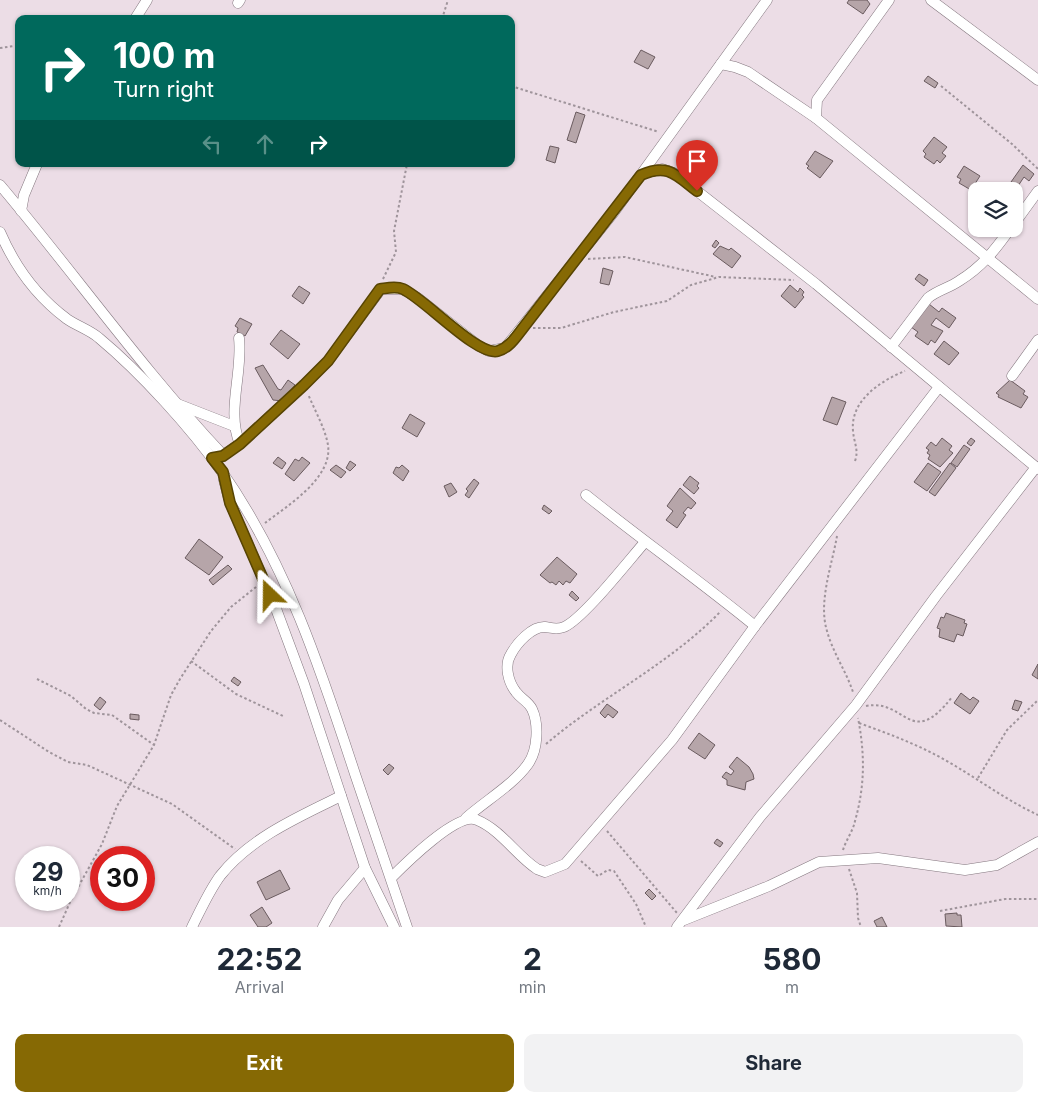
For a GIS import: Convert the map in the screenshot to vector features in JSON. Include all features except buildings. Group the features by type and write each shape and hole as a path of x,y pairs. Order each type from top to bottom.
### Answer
{"street":[{"path":"138,15 147,0"},
{"path":"212,458 223,456 240,444 328,361 380,289 402,289 418,298 479,346 489,351 496,352 506,348 577,260 641,175 767,0"},
{"path":"816,118 817,100 889,0"},
{"path":"931,0 1038,80"},
{"path":"721,64 748,72 816,118 1038,299"},
{"path":"21,211 24,195 36,167"},
{"path":"641,175 662,169 674,173 816,284 914,368 1037,468 948,580 856,707 760,817 680,924"},
{"path":"0,185 68,266 175,403 223,456"},
{"path":"1023,212 1038,191"},
{"path":"0,232 18,270 36,291 68,319 98,336 138,374 223,472 284,580 324,678 408,927"},
{"path":"891,347 928,298 944,288 957,283 989,259 1004,237"},
{"path":"239,338 240,366 234,426 240,444"},
{"path":"1012,376 1038,340"},
{"path":"466,818 476,819 487,826 537,869 545,872 565,864 672,740 755,626 939,387"},
{"path":"163,402 175,403 234,426"},
{"path":"223,472 230,503 265,583 319,726 365,868 394,927"},
{"path":"586,496 645,542 696,578 755,626"},
{"path":"391,878 444,832 466,818 524,768 535,748 536,732 533,710 528,702 517,693 509,679 507,667 510,655 532,631 543,626 555,629 565,627 600,594 645,542"},
{"path":"192,927 219,877 242,855 275,830 341,796"},
{"path":"680,924 769,886 808,866 843,860 878,858 965,870 997,865 1038,842"},
{"path":"323,927 338,900 365,868"}],"path":[{"path":"443,15 448,0"},
{"path":"0,48 14,46"},
{"path":"941,86 1012,144 1038,169"},
{"path":"515,87 670,136"},
{"path":"380,289 384,274 396,252 394,231 407,167"},
{"path":"577,260 625,257 718,277 796,280"},
{"path":"523,328 561,328 614,312 667,301 690,285 718,277"},
{"path":"855,461 858,453 853,421 863,400 873,389 893,376 914,368"},
{"path":"256,530 302,495 324,469 328,459 328,445 322,426 304,385"},
{"path":"837,536 824,606 826,629 835,655 848,678 856,707 865,759 855,824 846,842 843,860 858,893 858,918 861,927"},
{"path":"59,927 129,785 154,745 171,695 191,661 231,607 249,592 265,583"},
{"path":"545,745 598,703 624,687 702,631 728,604"},
{"path":"191,661 236,694 285,717"},
{"path":"37,679 71,696 86,709 94,713 112,715 154,745"},
{"path":"856,707 885,706 906,719 923,721 937,715 952,697"},
{"path":"977,779 1007,730 1038,700"},
{"path":"0,720 68,762 87,765 172,804 242,855"},
{"path":"859,723 905,739 977,779 994,792 1038,815"},
{"path":"600,823 680,924"},
{"path":"574,854 598,876 608,870 614,871 636,904 646,927"},
{"path":"940,911 990,901 1038,899"}],"route":[{"path":"270,595 230,503 223,472 212,458 223,456 240,444 269,419 328,361 380,289 390,287 402,289 418,298 479,346 496,352 506,348 523,328 641,175 654,169 662,169 674,173 697,191"}]}
